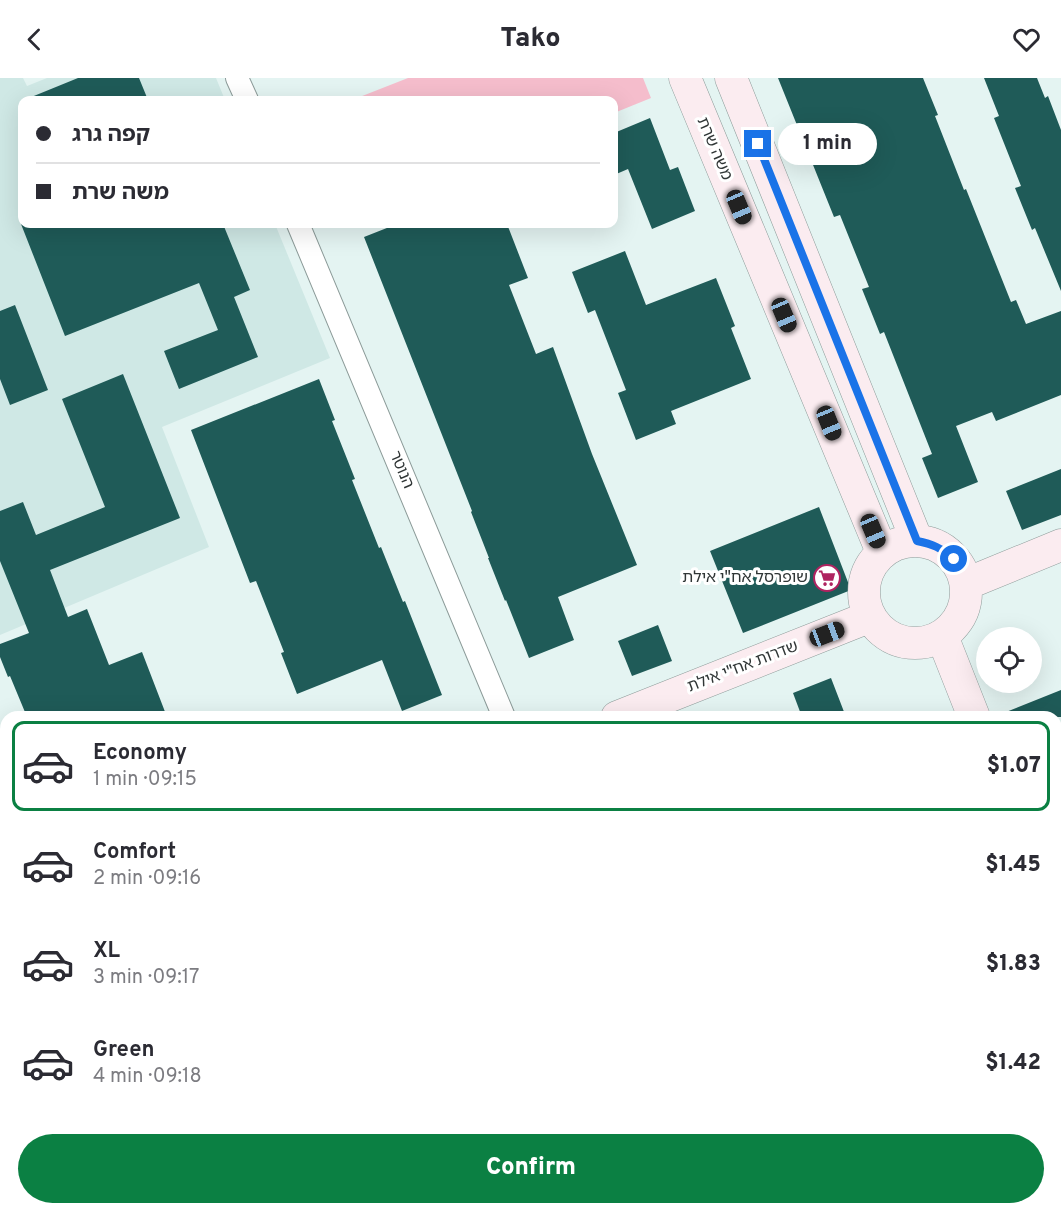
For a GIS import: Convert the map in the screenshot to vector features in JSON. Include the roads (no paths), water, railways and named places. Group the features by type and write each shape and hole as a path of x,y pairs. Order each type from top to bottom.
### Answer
{"street":[{"path":"237,78 245,96"},
{"name":"משה שרת","path":"685,78 882,552"},
{"path":"731,78 917,541"},
{"name":"הנוטר","path":"300,228 501,711"},
{"path":"917,541 931,543 943,549 954,559 966,584 966,596 959,619 942,636 922,643 902,643 883,633 869,617 864,600 864,582 871,566 882,552 899,544 917,541"},
{"path":"966,584 1061,545"},
{"name":"שדרות אח\"י אילת","path":"632,711 869,617"},
{"path":"942,636 972,711"}],"place":[{"name":"שופרסל אח\"י אילת","path":"827,578"}]}
